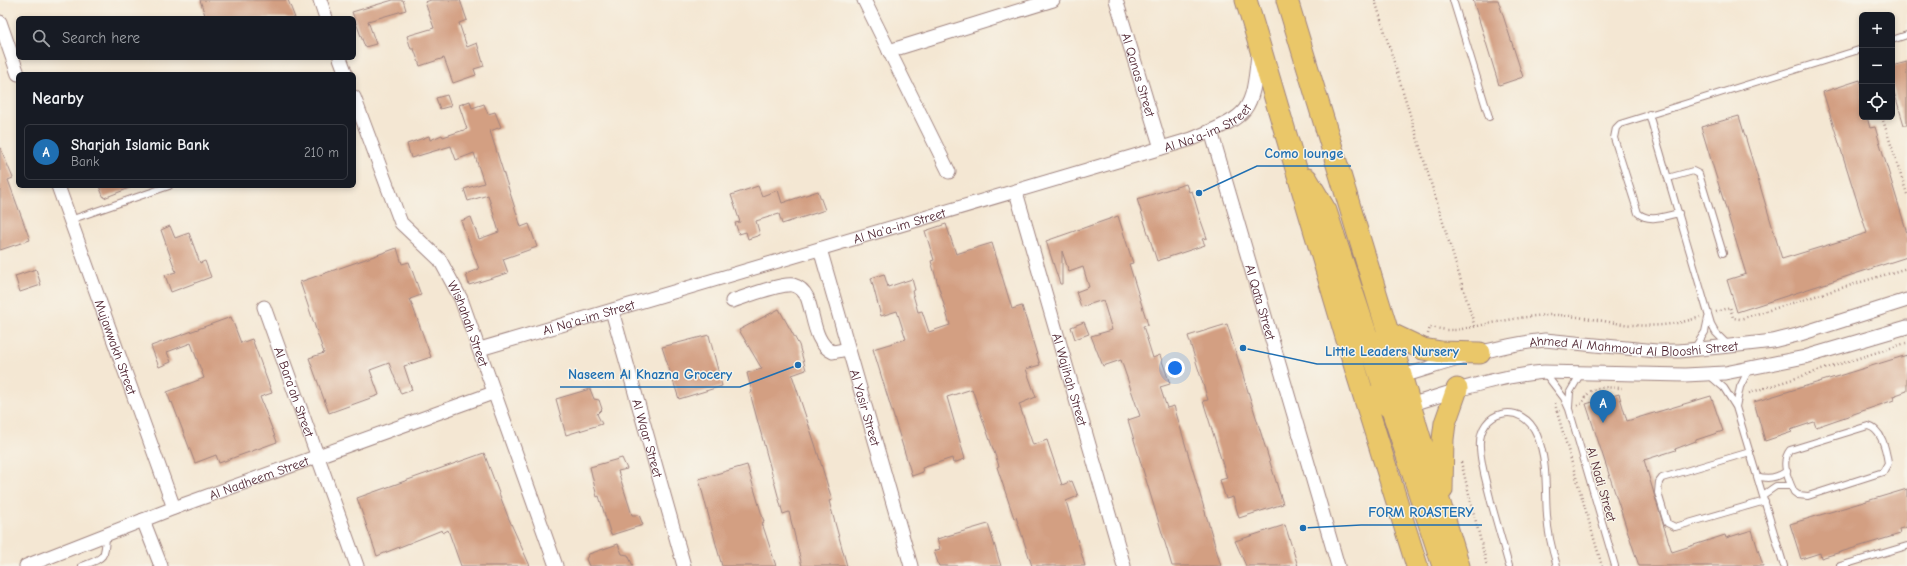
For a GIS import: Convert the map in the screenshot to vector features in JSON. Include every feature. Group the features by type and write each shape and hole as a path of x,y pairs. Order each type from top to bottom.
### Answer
{"main road":[{"path":"1246,0 1361,389 1417,566"},
{"path":"1287,0 1401,377 1401,407 1443,566"},
{"path":"1295,165 1318,195 1326,211 1381,383 1390,398 1401,407 1442,512 1459,566"},
{"path":"1387,332 1411,345 1423,349 1442,352 1480,353"},
{"path":"1361,389 1401,407"},
{"path":"1442,512 1443,439 1445,423 1456,389"}],"street":[{"path":"320,0 325,16"},
{"path":"864,0 949,172"},
{"path":"889,51 1053,0"},
{"name":"Al Qanas Street","path":"1116,0 1161,148"},
{"path":"0,22 17,72"},
{"name":"Al Na'a-im Street","path":"480,349 1016,192 1161,148 1211,131 1239,116 1248,106 1254,93 1259,42"},
{"path":"341,60 345,72"},
{"name":"Wishahah Street","path":"356,110 358,122 401,223 440,260 461,299 556,566"},
{"name":"Al Qata Street","path":"1211,131 1338,566"},
{"name":"Mujawwakh Street","path":"59,188 174,508"},
{"name":"Al Wajihah Street","path":"1016,192 1124,566"},
{"name":"Al Yasir Street","path":"820,249 911,566"},
{"path":"732,301 781,286 794,286 804,292 807,297 819,338 824,347 833,352 848,350"},
{"name":"Ahmed Al Mahmoud Al Blooshi Street","path":"1361,389 1514,344 1545,340 1656,351 1693,350 1730,346 1773,341 1797,335 1907,300"},
{"name":"Al Bara'ah Street","path":"264,307 357,566"},
{"name":"Al Wqar Street","path":"612,311 684,566"},
{"name":"Ahmed Al Mahmoud Al Blooshi Street","path":"1370,416 1456,389 1506,377 1544,372 1581,374 1707,374 1749,369 1805,357 1907,327"},
{"name":"Al Nadheem Street","path":"26,566 174,508 317,455 494,393"},
{"path":"143,520 161,566"}],"lane":[{"path":"1453,0 1490,117"},
{"path":"1895,39 1907,35"},
{"path":"1678,213 1649,219 1643,218 1638,213 1614,132 1620,124 1859,50"},
{"path":"1650,114 1708,314 1716,333 1730,346"},
{"path":"1668,178 1693,171 1699,174 1723,253"},
{"path":"70,220 163,188"},
{"path":"1693,350 1705,332 1708,314"},
{"path":"1736,407 1740,387 1749,369"},
{"name":"Al Nadi Street","path":"1544,372 1564,398 1569,409 1615,566"},
{"name":"Al Nadi Street","path":"1569,409 1570,392 1581,374"},
{"path":"1707,374 1724,388 1736,407 1784,566"},
{"path":"1509,566 1486,484 1480,448 1480,433 1488,420 1501,413 1516,414 1529,422 1537,435 1546,474 1548,529 1557,566"},
{"path":"1868,426 1874,427 1880,435 1888,463 1883,472 1808,496 1798,495 1791,486 1784,461 1790,450 1868,426"},
{"path":"1750,452 1662,478 1657,487 1667,523 1675,527 1764,498 1776,486 1791,486"},
{"path":"1757,476 1770,479 1782,475 1787,471"},
{"path":"82,566 99,560 104,554 106,535"},
{"path":"1840,566 1907,546"}],"path":[{"path":"1375,0 1475,327"},
{"path":"1883,120 1907,194"},
{"path":"1423,349 1430,327 1446,330 1475,327 1551,314 1577,316 1618,323 1660,326 1679,324 1730,307 1734,318 1740,319 1907,268"},
{"path":"1736,407 1746,405 1743,395 1907,342"},
{"path":"1557,412 1582,404 1590,391 1595,389 1629,388"},
{"path":"1553,399 1602,566"},
{"path":"1459,455 1487,566"}],"building":[{"path":"200,0 288,0 294,16 205,16"},
{"path":"393,0 403,0 406,10 368,21 376,44 365,47 356,23 356,16 353,16 352,12"},
{"path":"431,0 460,0 467,20 459,23 467,47 477,43 484,66 474,69 476,75 453,83 444,58 420,66 414,49 411,49 407,36 434,28 425,2"},
{"path":"1473,0 1498,0 1523,77 1499,85"},
{"path":"1907,62 1907,125 1904,125 1895,95 1895,65"},
{"path":"1859,80 1859,120 1868,120 1870,128 1875,127 1907,233 1907,257 1737,312 1727,280 1746,274 1701,127 1739,116 1782,259 1867,233 1823,92"},
{"path":"447,95 451,106 440,109 436,98"},
{"path":"470,101 472,108 484,104 488,114 495,112 501,127 490,131 521,227 529,224 537,247 503,259 508,273 469,285 466,274 479,269 461,221 471,217 479,239 499,232 488,195 468,201 464,189 484,183 474,153 456,160 451,146 411,158 407,144 429,136 430,140 442,135 443,137 467,129 459,105"},
{"path":"0,147 13,178 8,180 30,240 0,250"},
{"path":"1186,184 1189,192 1192,191 1207,238 1202,239 1205,245 1157,261 1137,199"},
{"path":"758,186 762,196 778,190 782,203 818,191 825,210 782,224 779,214 756,221 760,235 748,239 746,232 739,234 735,223 740,222 731,195"},
{"path":"100,188 129,188 104,198"},
{"path":"1118,216 1133,263 1129,264 1148,325 1143,326 1153,358 1160,355 1170,384 1160,387 1167,408 1174,406 1221,566 1172,566 1128,420 1140,416 1121,360 1103,366 1091,336 1112,330 1103,300 1081,307 1076,292 1089,287 1083,267 1069,272 1062,251 1062,284 1060,284 1046,241"},
{"path":"946,224 956,254 992,243 1012,309 1022,306 1040,365 1026,369 1036,397 1019,404 1033,445 1047,440 1062,485 1072,481 1078,496 1066,501 1085,566 1032,566 1016,517 1014,518 997,467 999,466 972,389 947,397 965,459 953,463 952,458 922,468 923,472 912,476 873,349 906,339 897,311 881,316 871,278 884,274 888,287 912,279 915,290 912,291 918,312 922,311 929,332 950,325 931,261 934,260 925,231"},
{"path":"170,226 175,238 189,233 200,263 205,261 211,277 171,292 165,275 176,272 161,230"},
{"path":"397,248 402,264 409,262 421,295 410,299 431,357 404,366 412,390 401,394 389,363 370,370 379,395 329,413 309,358 324,353 300,282"},
{"path":"36,269 41,285 20,292 15,276"},
{"path":"779,309 799,345 806,370 792,375 832,500 829,501 847,566 802,566 789,512 783,514 750,393 752,392 747,373 762,369 739,330"},
{"path":"231,317 241,343 252,339 272,393 260,397 277,442 219,463 216,455 195,463 167,392 204,378 191,343 167,352 171,362 159,367 151,346"},
{"path":"1084,322 1089,334 1075,339 1071,327"},
{"path":"1227,324 1283,504 1239,518 1233,497 1226,499 1220,480 1227,478 1203,401 1208,400 1188,336"},
{"path":"709,335 722,386 679,399 662,347"},
{"path":"1907,355 1907,391 1893,396 1894,400 1816,427 1814,422 1790,430 1792,432 1765,441 1754,402"},
{"path":"590,389 594,399 599,400 602,409 597,414 602,424 566,435 556,399"},
{"path":"1619,394 1627,421 1711,396 1723,431 1696,440 1675,449 1676,450 1644,460 1663,524 1672,552 1725,535 1726,538 1752,530 1763,566 1639,566 1586,404"},
{"path":"484,453 508,517 530,566 461,566 448,530 443,533 442,530 377,556 357,498"},
{"path":"622,458 627,469 618,471 632,515 639,515 643,525 611,535 599,496 597,497 590,467"},
{"path":"747,465 764,522 762,523 776,566 722,566 699,479"},
{"path":"1907,489 1907,527 1899,529 1900,534 1821,558 1820,553 1801,559 1790,524"},
{"path":"988,524 1001,566 939,566 934,551 940,549 937,539"},
{"path":"1285,525 1298,566 1246,566 1235,541"},
{"path":"618,544 622,554 628,555 633,566 589,566 586,559 589,554"}],"place":[{"name":"Como lounge","path":"1199,193"},
{"name":"Little Leaders Nursery","path":"1243,348"},
{"name":"Naseem Al Khazna Grocery","path":"798,365"},
{"name":"Sharjah Islamic Bank","path":"1603,423"},
{"name":"FORM ROASTERY","path":"1303,528"}]}
